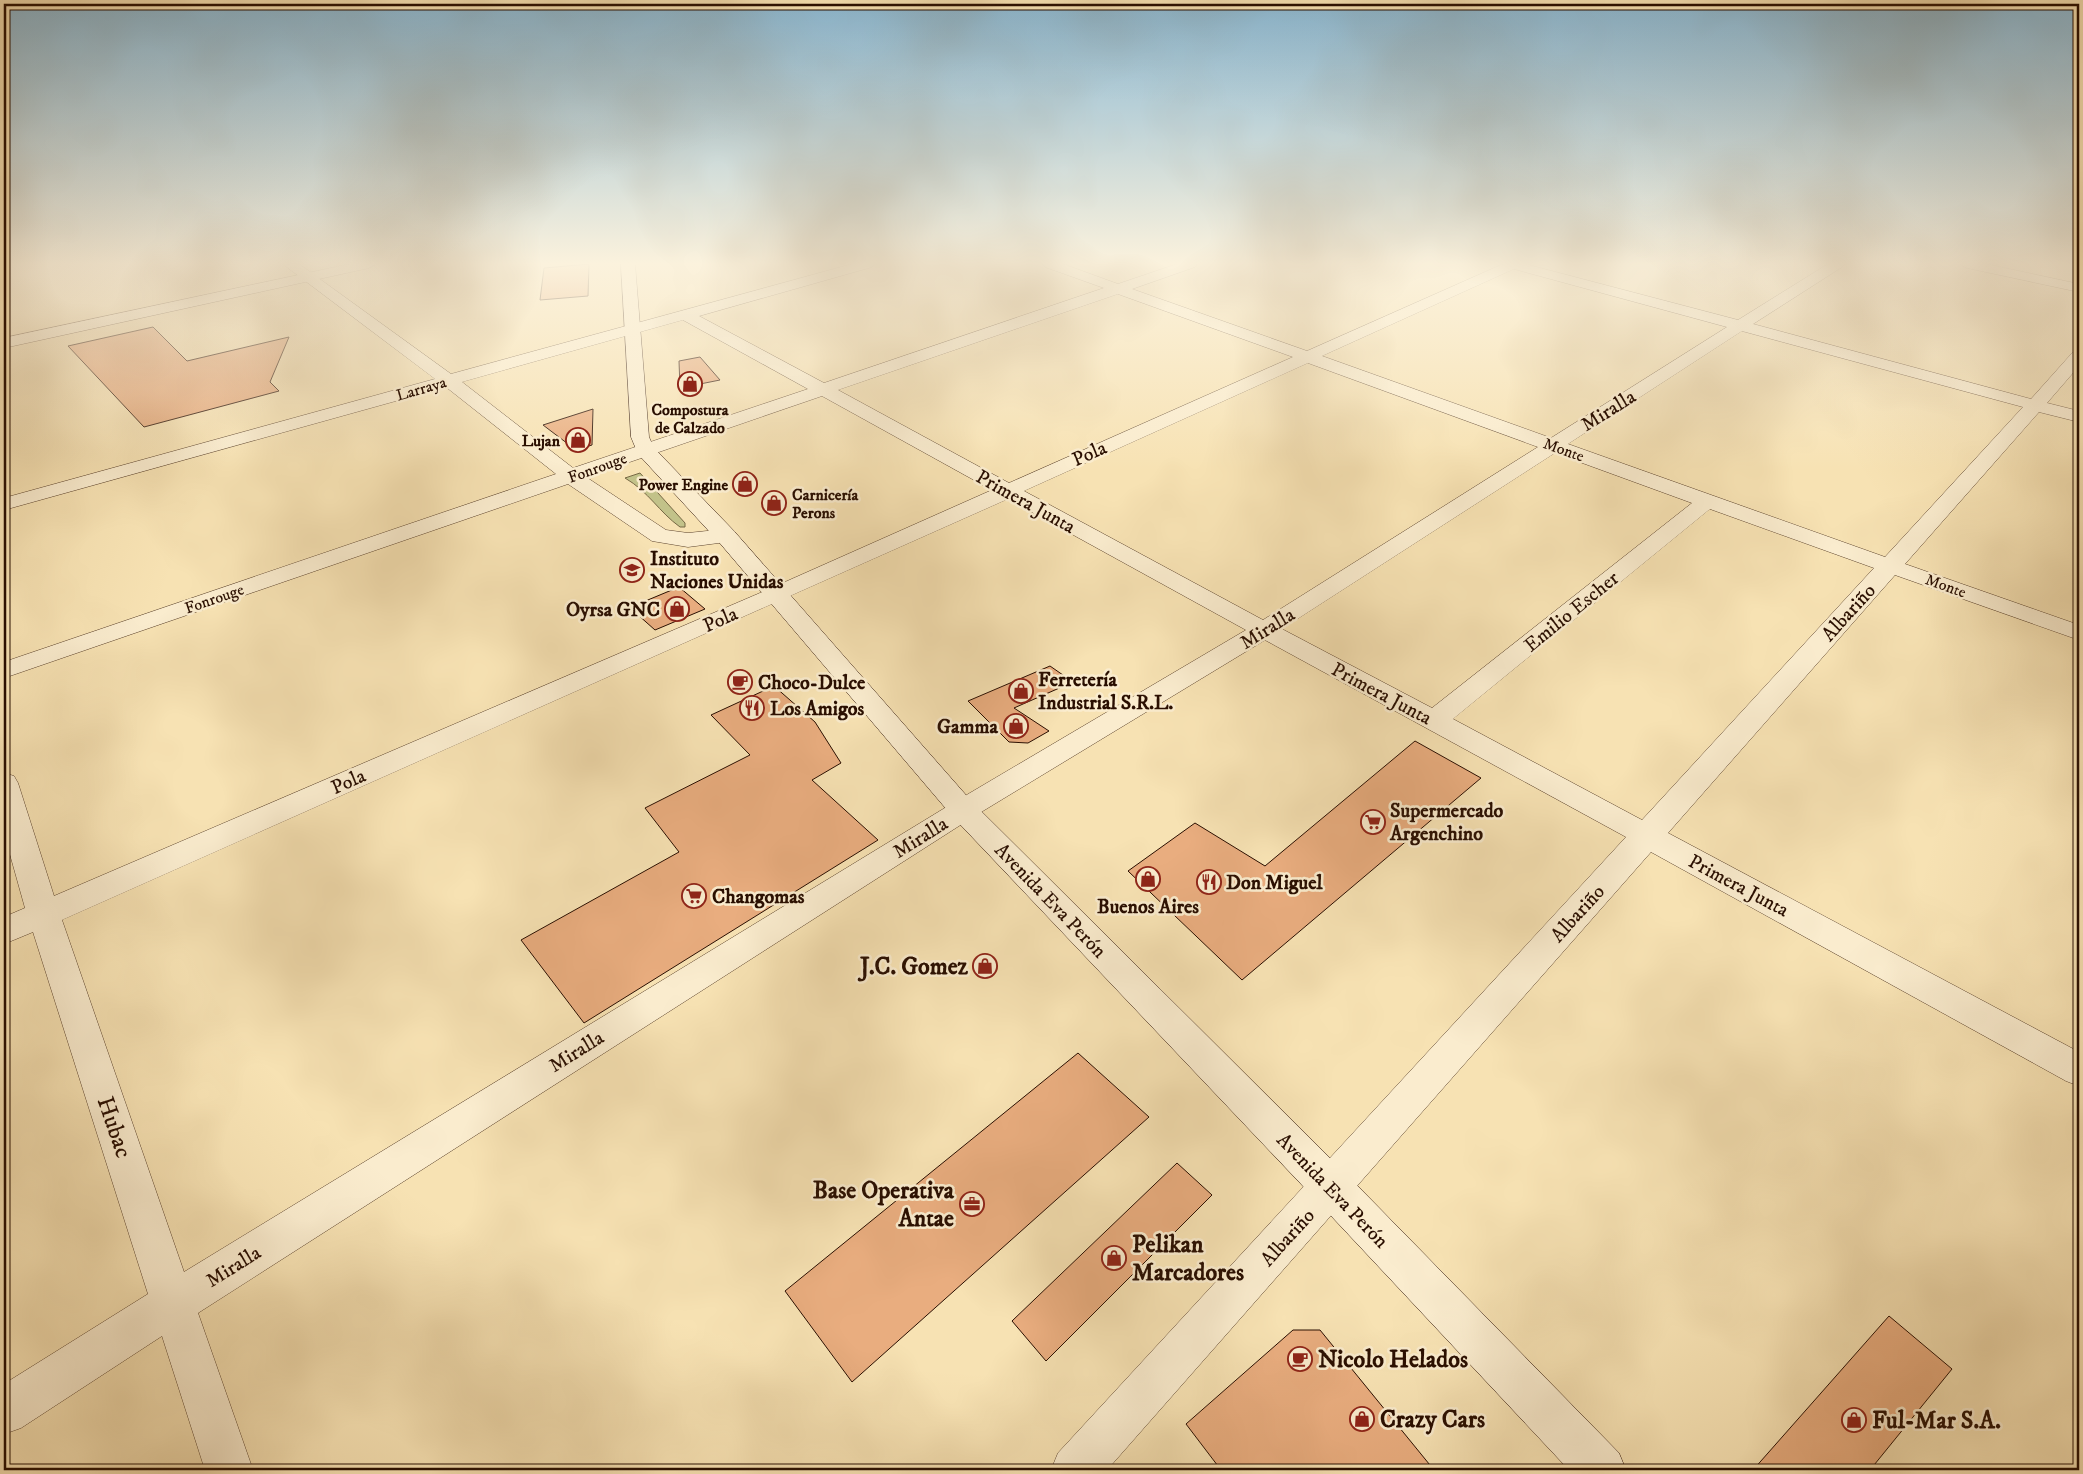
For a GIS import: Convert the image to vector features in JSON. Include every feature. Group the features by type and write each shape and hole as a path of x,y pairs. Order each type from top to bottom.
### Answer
{"street":[{"path":"4,343 51,333"},
{"path":"384,333 572,477 660,536 688,540 726,536"},
{"name":"Larraya","path":"4,504 622,333"},
{"name":"Avenida Eva Perón","path":"632,333 640,437 645,450 726,536 775,595 963,810 1332,1188 1602,1470"},
{"name":"Primera Junta","path":"719,333 2079,1070"},
{"name":"Fonrouge","path":"4,670 989,333"},
{"name":"Monte","path":"1242,333 2079,633"},
{"name":"Pola","path":"4,931 775,595 1359,333"},
{"name":"Miralla","path":"4,1411 174,1302 963,810 1264,630 1729,333"},
{"path":"1765,333 2079,417"},
{"name":"Albariño","path":"1075,1470 1332,1188 1646,835 2079,356"},
{"name":"Emilio Escher","path":"1434,720 1707,501"},
{"name":"Hubac","path":"4,783 43,913 229,1470"}],"green space":[{"path":"640,473 685,523 685,527 680,527 641,489 625,478"}],"building":[{"path":"127,333 159,333 187,361 289,337 270,382 279,391 144,427 68,346"},
{"path":"700,357 720,380 680,388 679,361"},
{"path":"593,409 592,445 576,450 543,425"},
{"name":"Oyrsa GNC","path":"679,587 705,609 655,630 637,614 650,608 643,602"},
{"name":"Ferretería Industrial S.R.L.","path":"1050,666 1073,682 1014,708 1049,731 1028,743 1009,742 968,701"},
{"name":"Changomas","path":"774,686 815,722 841,763 812,780 878,840 584,1023 521,940 679,852 645,808 750,755 711,715"},
{"name":"Supermercado Argenchino","path":"1415,741 1481,778 1242,980 1128,871 1195,823 1265,866"},
{"name":"Base Operativa Antae","path":"1078,1053 1149,1117 852,1382 785,1291"},
{"name":"Pelikan Marcadores","path":"1177,1163 1212,1195 1046,1361 1012,1321"},
{"name":"Ful-Mar S.A.","path":"1889,1316 1952,1369 1870,1470 1753,1470"},
{"path":"1293,1330 1320,1330 1434,1470 1221,1470 1186,1424"}],"place":[{"name":"Compostura de Calzado","path":"690,384"},
{"name":"Lujan","path":"578,440"},
{"name":"Power Engine","path":"745,484"},
{"name":"Carnicería Perons","path":"774,503"},
{"name":"Instituto Naciones Unidas","path":"632,570"},
{"name":"Oyrsa GNC","path":"677,609"},
{"name":"Choco-Dulce","path":"740,682"},
{"name":"Ferretería Industrial S.R.L.","path":"1021,691"},
{"name":"Los Amigos","path":"752,708"},
{"name":"Gamma","path":"1016,726"},
{"name":"Supermercado Argenchino","path":"1373,822"},
{"name":"Buenos Aires","path":"1148,879"},
{"name":"Don Miguel","path":"1209,882"},
{"name":"Changomas","path":"694,896"},
{"name":"J.C. Gomez","path":"985,966"},
{"name":"Base Operativa Antae","path":"972,1204"},
{"name":"Pelikan Marcadores","path":"1114,1258"},
{"name":"Nicolo Helados","path":"1300,1359"},
{"name":"Crazy Cars","path":"1362,1419"},
{"name":"Ful-Mar S.A.","path":"1854,1420"}]}
